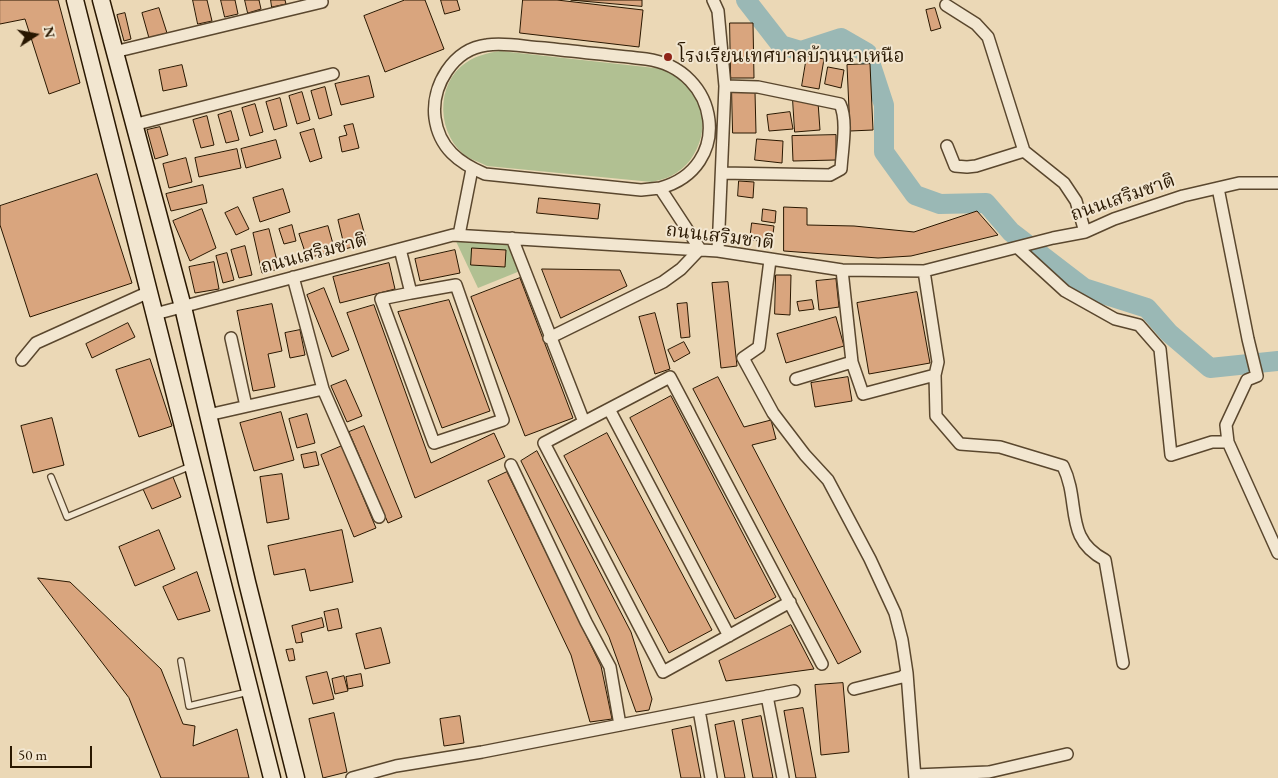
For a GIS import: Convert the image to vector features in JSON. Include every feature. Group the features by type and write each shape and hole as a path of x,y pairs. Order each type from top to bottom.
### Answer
{"main road":[{"path":"75,0 272,778"},
{"path":"101,0 183,307 296,778"}],"street":[{"path":"713,0 718,12 724,86 718,251"},
{"path":"114,52 322,2"},
{"path":"946,5 976,24 988,36 1024,151 1064,184 1076,201 1085,232"},
{"path":"502,44 646,58 667,63 686,74 700,91 709,123 707,144 696,165 680,180 660,188 641,190 495,175 472,169 449,152 438,133 434,112 437,90 447,71 462,55 481,46 502,44"},
{"path":"133,125 333,74"},
{"path":"722,173 830,176 841,169 843,136 843,111 840,104 758,87 724,86"},
{"path":"947,146 955,166 967,167 1024,151"},
{"path":"459,235 472,169"},
{"name":"ถนนเสริมชาติ","path":"155,314 459,235 700,249 842,270 924,271 1053,238 1085,232 1114,219 1174,199 1240,183 1278,182"},
{"path":"549,338 664,282 682,269 700,249 660,188"},
{"path":"1218,188 1257,376 1246,380 1226,425 1228,442 1278,553"},
{"path":"512,238 528,276 549,338 584,422"},
{"path":"1018,248 1065,292 1114,319 1138,324 1160,349 1171,454 1212,442 1228,442"},
{"path":"400,249 410,293"},
{"path":"770,260 759,347 743,358 773,413 805,456 828,480 870,558 895,613 902,640 907,673 915,776 989,772 1067,754"},
{"path":"842,270 852,362 863,394 935,375"},
{"path":"924,271 938,362 935,375 936,416 960,444 1000,448 1063,466 1071,482 1078,535 1091,553 1104,560 1123,663"},
{"path":"292,277 323,389 379,517"},
{"path":"456,285 503,420 434,443 381,300 410,293 456,285"},
{"path":"22,360 36,343 149,292"},
{"path":"231,338 246,406"},
{"path":"796,379 852,362"},
{"path":"790,602 663,672 544,443 670,377 790,602 822,664"},
{"path":"208,415 323,389"},
{"path":"608,409 729,636"},
{"path":"511,465 581,613 610,667 620,725"},
{"path":"854,689 902,677 907,673"},
{"path":"352,778 396,766 482,752 794,691"},
{"path":"767,696 783,778"},
{"path":"699,710 711,778"}],"lane":[{"path":"51,477 67,517 193,466"},
{"path":"180,661 189,706 250,691"}],"green space":[{"path":"500,51 664,69 689,86 698,100 703,124 697,149 682,169 669,177 652,182 487,166 469,158 458,149 450,137 445,124 444,96 456,71 467,62 483,55"},
{"path":"453,235 512,238 525,269 478,288"}],"building":[{"path":"0,0 58,0 80,83 49,94 25,19 0,24"},
{"path":"193,0 207,0 212,21 198,24"},
{"path":"221,0 235,0 238,14 225,17"},
{"path":"245,0 259,0 261,9 248,13"},
{"path":"271,0 285,0 286,4 272,7"},
{"path":"405,0 425,0 444,49 385,72 364,16"},
{"path":"441,0 457,0 460,10 445,14"},
{"path":"523,0 557,0 643,10 639,47 520,33"},
{"path":"571,0 642,0 642,6"},
{"path":"159,8 167,33 149,38 142,13"},
{"path":"935,8 941,28 931,31 926,10"},
{"path":"125,13 131,39 124,41 117,15"},
{"path":"730,23 753,23 754,78 731,78"},
{"path":"807,56 824,59 819,89 802,86"},
{"path":"870,64 873,130 850,131 847,65"},
{"path":"182,65 187,86 163,91 159,70"},
{"path":"828,67 844,70 841,88 825,84"},
{"path":"369,76 374,97 341,105 335,84"},
{"path":"325,87 332,115 319,119 311,91"},
{"path":"302,92 310,120 297,124 289,96"},
{"path":"732,92 755,92 756,133 733,133"},
{"path":"280,98 287,126 274,130 266,102"},
{"path":"793,100 818,102 820,130 795,132"},
{"path":"255,104 263,132 250,136 242,108"},
{"path":"231,111 239,140 226,143 218,115"},
{"path":"790,112 793,129 769,131 767,115"},
{"path":"207,116 214,145 201,148 193,120"},
{"path":"353,124 359,148 342,152 339,137 347,135 344,126"},
{"path":"160,127 168,155 155,159 147,130"},
{"path":"314,129 322,158 310,162 300,133"},
{"path":"836,135 836,160 793,161 792,136"},
{"path":"757,139 783,141 782,163 755,160"},
{"path":"276,140 281,158 246,168 241,149"},
{"path":"237,149 241,168 199,177 195,158"},
{"path":"186,158 192,182 169,188 163,164"},
{"path":"97,174 132,283 30,317 0,225 0,206"},
{"path":"739,181 754,182 753,198 738,196"},
{"path":"203,185 207,203 171,211 166,194"},
{"path":"283,189 290,212 260,222 253,198"},
{"path":"539,198 600,204 598,219 537,213"},
{"path":"238,207 249,229 236,235 225,213"},
{"path":"784,207 807,208 807,225 854,226 914,232 977,211 998,235 911,256 878,258 784,251"},
{"path":"202,209 216,248 190,261 173,221"},
{"path":"763,209 776,211 775,223 762,221"},
{"path":"359,214 367,243 345,249 338,220"},
{"path":"752,223 774,226 772,242 750,240"},
{"path":"292,225 296,241 284,244 279,229"},
{"path":"328,226 335,251 307,258 299,234"},
{"path":"269,229 279,269 262,273 253,233"},
{"path":"245,246 252,275 239,278 231,250"},
{"path":"472,248 506,250 505,267 471,265"},
{"path":"455,250 460,273 420,281 415,259"},
{"path":"227,253 234,280 223,283 216,256"},
{"path":"214,262 219,289 195,293 189,267"},
{"path":"389,263 395,289 340,303 333,277"},
{"path":"542,269 620,270 627,286 561,318"},
{"path":"776,275 791,275 790,315 775,314"},
{"path":"520,278 573,418 525,436 471,297"},
{"path":"836,279 839,307 819,310 816,281"},
{"path":"728,282 737,366 721,368 712,283"},
{"path":"324,288 349,350 332,357 307,295"},
{"path":"917,292 930,363 869,374 857,303"},
{"path":"449,300 490,411 442,428 398,312"},
{"path":"812,300 814,309 799,311 797,302"},
{"path":"687,303 690,337 681,338 677,304"},
{"path":"272,304 282,351 268,354 275,387 253,391 237,311"},
{"path":"374,305 431,463 494,433 505,457 415,498 347,313"},
{"path":"655,313 670,369 655,374 639,317"},
{"path":"836,317 844,346 786,363 777,334"},
{"path":"128,323 135,337 92,358 86,344"},
{"path":"300,330 305,355 290,358 285,333"},
{"path":"684,342 690,353 674,362 668,350"},
{"path":"150,359 172,426 139,437 116,370"},
{"path":"718,377 744,427 771,420 776,439 752,445 861,652 838,664 693,389"},
{"path":"848,377 852,401 815,407 811,383"},
{"path":"346,380 362,416 347,422 331,386"},
{"path":"671,396 776,597 735,619 630,418"},
{"path":"281,412 294,460 254,471 240,423"},
{"path":"307,414 315,443 297,448 289,419"},
{"path":"52,418 64,465 33,473 21,426"},
{"path":"364,426 402,517 388,523 349,432"},
{"path":"607,433 712,630 669,653 564,456"},
{"path":"342,446 376,528 354,537 321,455"},
{"path":"537,451 631,632 652,699 649,710 636,712 609,637 521,461"},
{"path":"316,452 319,465 304,468 301,455"},
{"path":"507,472 601,666 612,719 590,722 571,655 488,481"},
{"path":"282,474 289,519 267,523 260,477"},
{"path":"173,477 181,497 152,509 143,489"},
{"path":"159,530 175,569 135,586 119,547"},
{"path":"342,530 353,582 310,591 305,569 274,575 268,546"},
{"path":"197,572 210,611 178,620 163,587"},
{"path":"38,578 70,582 161,669 183,724 195,726 193,746 237,729 249,778 161,778 129,698"},
{"path":"338,609 342,628 328,631 324,612"},
{"path":"322,618 324,627 301,633 303,642 296,643 292,626"},
{"path":"791,625 814,669 726,681 719,661"},
{"path":"381,628 390,663 365,669 356,634"},
{"path":"293,649 295,660 289,661 286,650"},
{"path":"327,672 334,699 313,704 306,677"},
{"path":"361,674 363,686 348,689 346,677"},
{"path":"344,676 348,691 335,694 332,679"},
{"path":"843,683 849,752 821,755 815,685"},
{"path":"803,708 816,778 796,778 784,711"},
{"path":"334,713 347,772 323,778 309,719"},
{"path":"460,716 464,743 444,746 440,719"},
{"path":"761,716 773,778 753,778 742,720"},
{"path":"734,721 745,778 725,778 715,725"},
{"path":"691,726 701,778 681,778 672,730"}],"waterway":[{"path":"746,0 781,45 801,51 841,38 867,53 884,105 884,152 915,195 940,204 986,203 1011,232 1084,288 1147,308 1169,333 1210,368 1278,361"}],"place":[{"name":"โรงเรียนเทศบาลบ้านนาเหนือ","path":"668,57"}]}
